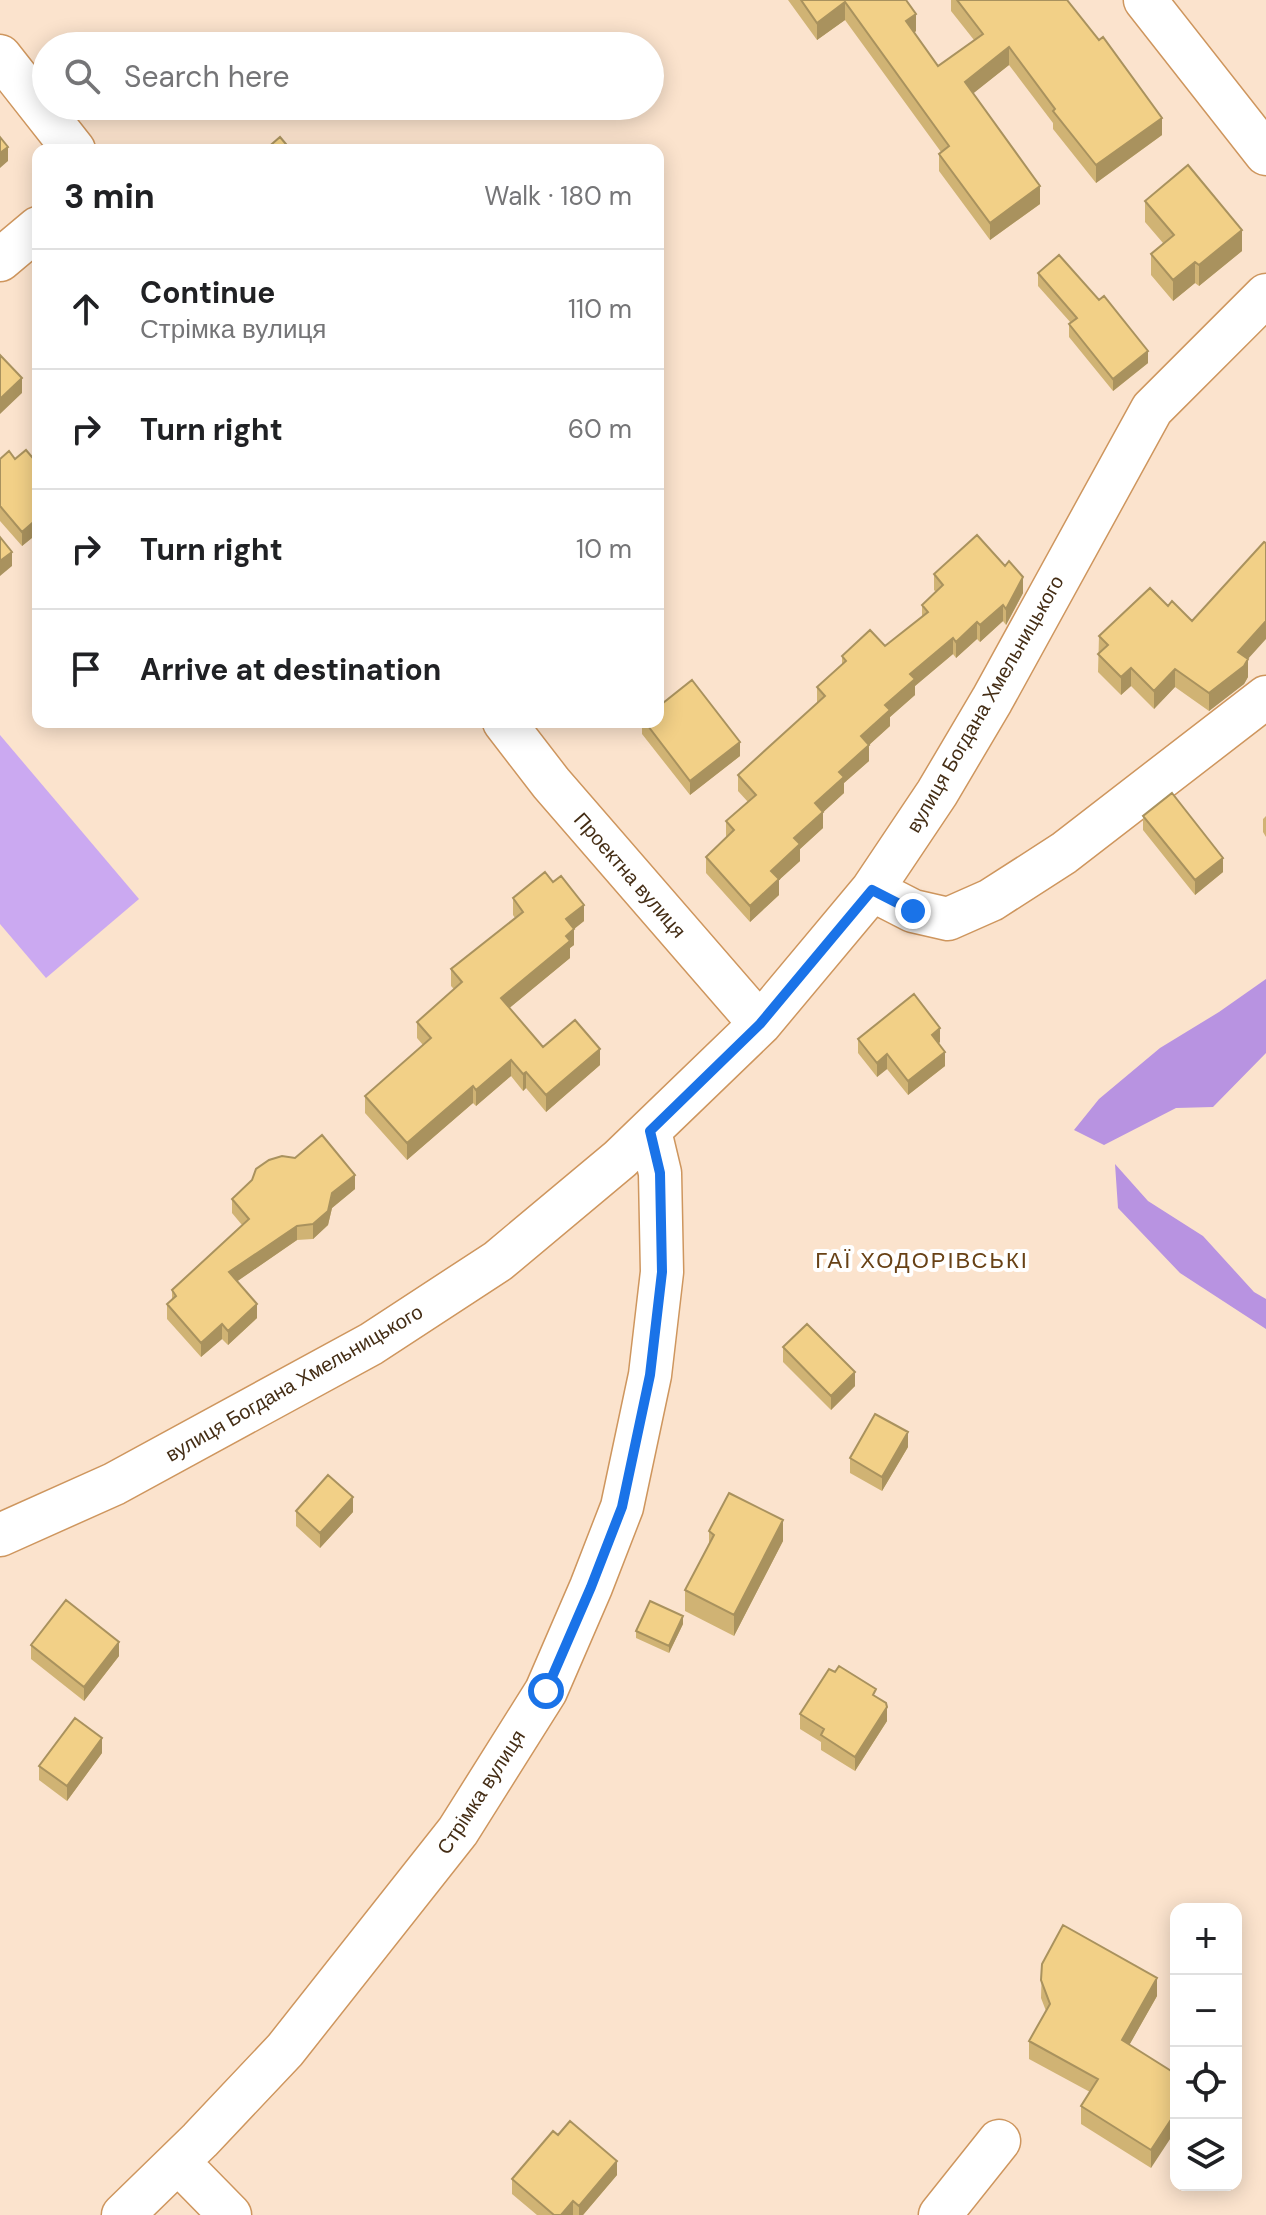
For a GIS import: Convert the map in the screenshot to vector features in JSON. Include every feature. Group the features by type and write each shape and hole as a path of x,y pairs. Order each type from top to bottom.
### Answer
{"street":[{"path":"1145,0 1266,154"},
{"path":"0,56 32,97"},
{"path":"50,120 69,144"},
{"path":"0,260 32,233"},
{"name":"вулиця Богдана Хмельницького","path":"0,1535 114,1484 371,1344 498,1261 620,1159 760,1024 872,890 937,793 1152,409 1266,295"},
{"path":"872,890 913,911 948,919 991,900 1064,853 1266,697"},
{"name":"Проектна вулиця","path":"509,728 551,783 760,1024"},
{"name":"Стрімка вулиця","path":"123,2215 285,2050 458,1831 546,1691 622,1507 650,1375 662,1272 660,1173 650,1131"},
{"path":"940,2215 999,2141"},
{"path":"178,2162 230,2215"}],"shaded area":[{"path":"0,735 139,899 46,978 0,924"},
{"path":"1266,979 1266,1053 1213,1107 1176,1108 1104,1145 1074,1130 1099,1099 1160,1048"},
{"path":"1115,1164 1148,1201 1203,1236 1254,1292 1266,1299 1266,1329 1180,1273 1118,1208"}],"building":[{"path":"801,0 906,0 916,14 906,21 938,66 983,34 957,0 1067,0 1099,40 1103,37 1162,118 1096,165 1053,111 1055,109 1009,47 965,82 1040,186 990,223 939,154 949,146 845,2 817,23"},
{"path":"0,137 8,147 0,153"},
{"path":"280,137 286,144 272,144"},
{"path":"1188,165 1242,230 1199,265 1195,262 1173,280 1151,254 1174,235 1145,201"},
{"path":"1059,255 1099,300 1104,296 1148,351 1113,379 1069,324 1077,318 1038,273"},
{"path":"0,355 22,378 0,399"},
{"path":"26,450 32,457 32,523 22,532 0,506 0,459 9,451 15,459"},
{"path":"977,535 1005,566 1009,561 1023,577 1006,609 1003,605 980,625 977,622 956,642 953,638 910,674 915,679 885,705 890,710 861,736 869,745 839,772 844,777 815,803 823,812 794,838 800,844 771,871 779,879 750,906 706,857 734,830 726,821 756,795 738,775 825,696 817,687 846,661 842,656 870,630 885,646 928,612 922,605 943,585 934,574"},
{"path":"0,537 12,552 0,561"},
{"path":"1264,542 1266,621 1238,652 1248,659 1244,666 1209,693 1175,669 1154,691 1131,668 1121,677 1098,654 1108,645 1099,636 1150,588 1168,606 1172,601 1192,621"},
{"path":"692,680 740,742 690,781 650,728 664,728 664,702"},
{"path":"1172,793 1223,858 1195,880 1143,816"},
{"path":"545,872 553,882 561,876 584,905 566,919 574,929 566,936 570,941 501,998 543,1047 575,1020 600,1049 546,1095 511,1060 476,1090 473,1086 407,1143 365,1096 431,1038 417,1022 462,982 451,969 523,912 513,898"},
{"path":"914,994 940,1028 932,1035 945,1052 908,1081 887,1054 877,1063 858,1039"},
{"path":"322,1135 355,1175 332,1193 328,1211 313,1224 297,1226 229,1272 257,1304 228,1331 222,1324 201,1343 167,1304 176,1296 172,1290 249,1219 232,1199 252,1180 256,1169 282,1156 295,1158"},
{"path":"807,1324 855,1372 831,1396 783,1347"},
{"path":"875,1414 908,1432 882,1477 850,1458"},
{"path":"328,1475 353,1497 320,1533 296,1511"},
{"path":"729,1493 783,1520 734,1615 685,1590 714,1535 709,1531"},
{"path":"66,1600 119,1642 84,1687 31,1645"},
{"path":"650,1601 683,1616 669,1646 636,1631"},
{"path":"839,1666 876,1689 873,1695 887,1707 855,1757 821,1735 824,1729 800,1714 829,1669 835,1672"},
{"path":"75,1718 102,1738 67,1786 39,1766"},
{"path":"1063,1925 1157,1978 1122,2040 1170,2070 1170,2121 1151,2150 1081,2106 1098,2079 1029,2041 1050,2004 1041,1980 1042,1964"},
{"path":"570,2121 617,2161 579,2206 573,2201 561,2215 554,2215 512,2179 553,2131 558,2135"}],"district":[{"name":"ГАЇ ХОДОРІВСЬКІ","path":"922,1260"}],"route":[{"path":"546,1691 622,1507 650,1375 662,1272 660,1173 650,1131 760,1024 872,890 913,911"}]}
